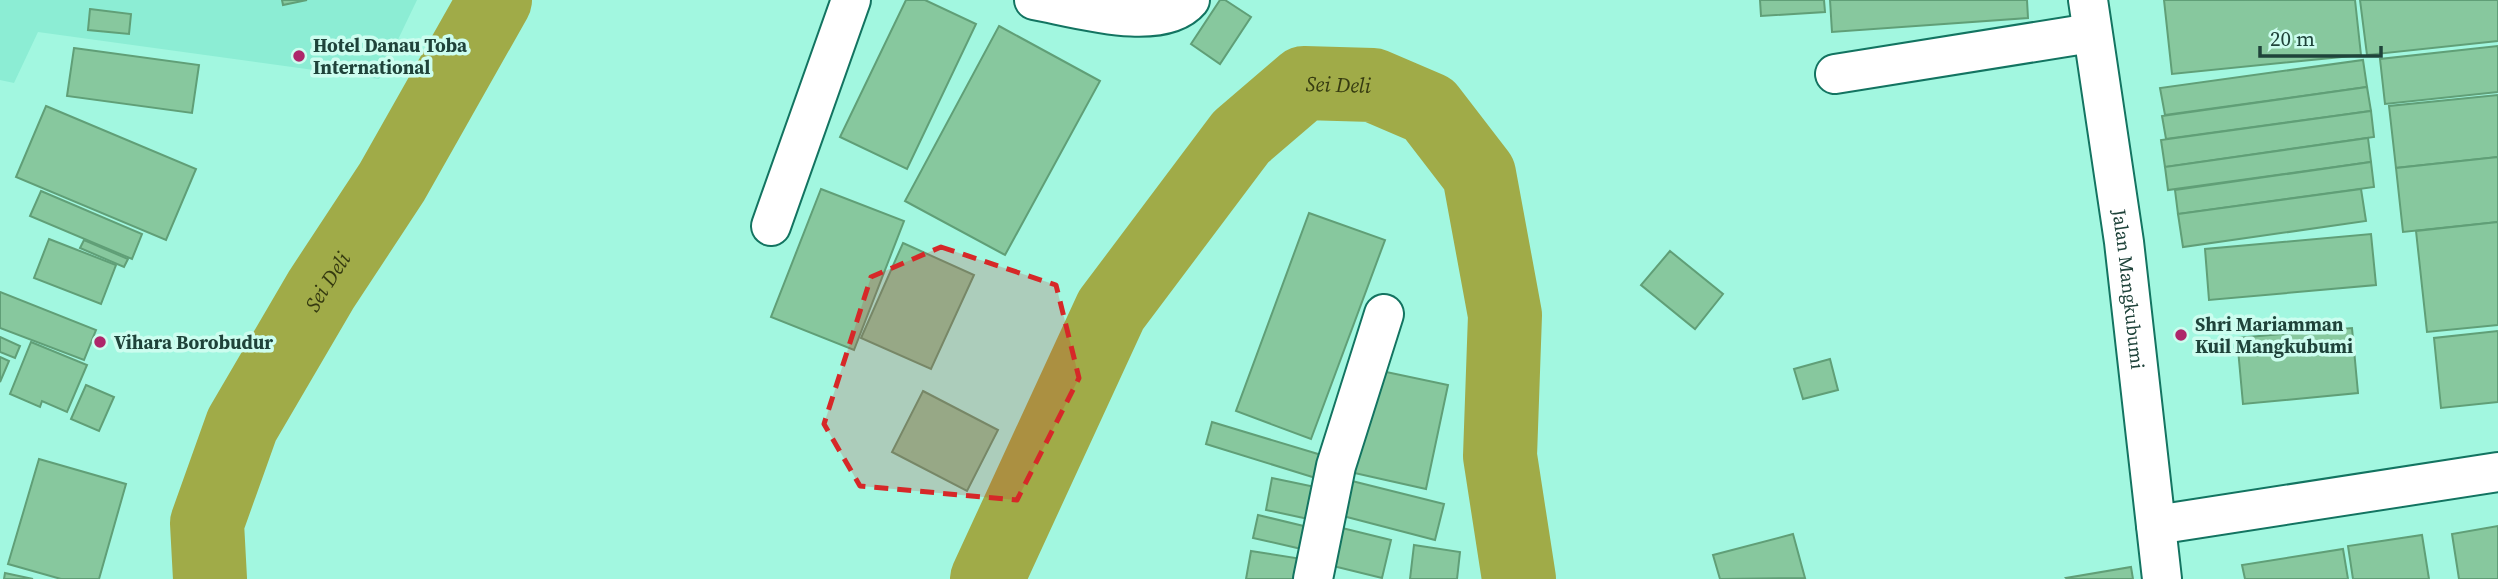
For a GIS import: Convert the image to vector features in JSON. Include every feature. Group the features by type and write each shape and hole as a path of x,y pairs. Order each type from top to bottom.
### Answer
{"street":[{"path":"771,226 851,0"},
{"path":"1034,0 1151,18 1169,15 1182,9 1190,0"},
{"path":"1835,74 2089,17"},
{"name":"Jalan Mangkubumi","path":"2089,17 2124,242 2162,579"},
{"path":"1313,579 1336,466 1384,314"},
{"path":"2156,525 2498,472"}],"highlighted area":[{"path":"941,247 1056,285 1079,378 1017,500 860,486 824,424 871,277"}],"shaded area":[{"name":"Hotel Danau Toba International","path":"0,0 417,0 379,79 38,32 14,83 0,80"}],"building":[{"path":"282,0 307,0 283,5"},
{"path":"906,0 925,0 976,24 907,169 840,137"},
{"path":"1220,0 1225,0 1251,17 1220,64 1191,44"},
{"path":"1760,0 1824,0 1825,12 1761,16"},
{"path":"1830,0 2027,0 2028,18 1832,32"},
{"path":"2164,0 2355,0 2361,55 2172,74"},
{"path":"2360,0 2498,0 2498,41 2367,55"},
{"path":"90,9 131,14 129,34 88,30"},
{"path":"999,26 1100,81 1005,255 905,201"},
{"path":"2498,46 2498,92 2385,104 2380,59"},
{"path":"74,48 199,65 192,113 67,96"},
{"path":"2363,60 2367,87 2165,115 2160,88"},
{"path":"2367,87 2371,111 2166,139 2162,116"},
{"path":"2498,95 2498,157 2396,168 2389,106"},
{"path":"46,106 196,169 166,240 16,177"},
{"path":"2371,111 2374,137 2165,167 2161,140"},
{"path":"2368,138 2371,162 2168,190 2165,167"},
{"path":"2498,157 2498,222 2403,232 2396,168"},
{"path":"2371,162 2374,187 2178,214 2175,190"},
{"path":"821,189 904,221 854,350 771,317"},
{"path":"2361,189 2366,221 2183,247 2178,214"},
{"path":"41,191 142,234 132,259 30,216"},
{"path":"1309,213 1385,240 1311,439 1236,411"},
{"path":"2498,222 2498,325 2427,332 2416,231"},
{"path":"2371,234 2376,285 2209,300 2205,249"},
{"path":"49,239 116,265 101,304 34,278"},
{"path":"84,240 128,259 124,267 80,248"},
{"path":"903,243 974,275 931,369 861,338"},
{"path":"1670,251 1723,294 1695,329 1641,285"},
{"path":"0,292 96,330 84,360 0,328"},
{"path":"2352,328 2358,393 2243,404 2237,338"},
{"path":"2498,331 2498,402 2441,408 2434,338"},
{"path":"0,337 20,346 15,358 0,352"},
{"path":"31,342 87,365 67,412 42,401 40,407 10,394"},
{"path":"0,357 9,361 0,382"},
{"path":"1830,359 1838,390 1803,399 1794,369"},
{"path":"1372,369 1448,385 1426,489 1350,472"},
{"path":"86,385 114,397 99,431 71,419"},
{"path":"923,391 998,430 967,491 892,452"},
{"path":"1212,422 1328,457 1322,480 1206,444"},
{"path":"39,459 126,484 99,579 61,579 8,564"},
{"path":"1272,478 1320,488 1313,520 1266,510"},
{"path":"1352,481 1444,504 1435,540 1343,516"},
{"path":"1258,515 1312,528 1306,550 1253,538"},
{"path":"2498,526 2498,579 2459,579 2452,534"},
{"path":"1338,527 1391,540 1382,578 1329,565"},
{"path":"1793,534 1805,578 1720,579 1713,555"},
{"path":"2422,535 2429,579 2353,579 2348,546"},
{"path":"1414,545 1460,552 1457,579 1410,579"},
{"path":"2343,549 2348,579 2245,579 2242,565"},
{"path":"1251,551 1302,559 1299,579 1246,579"},
{"path":"2131,567 2133,579 2066,578"},
{"path":"5,573 33,579 4,579"}],"waterway":[{"name":"Sei Deli","path":"210,579 207,523 242,425 321,290 392,182 495,0"},
{"name":"Sei Deli","path":"987,579 1111,310 1241,137 1304,83 1373,85 1429,109 1479,174 1505,315 1500,456 1519,579"}],"place":[{"name":"Hotel Danau Toba International","path":"299,56"},
{"name":"Shri Mariamman Kuil Mangkubumi","path":"2181,335"},
{"name":"Vihara Borobudur","path":"100,342"}]}
